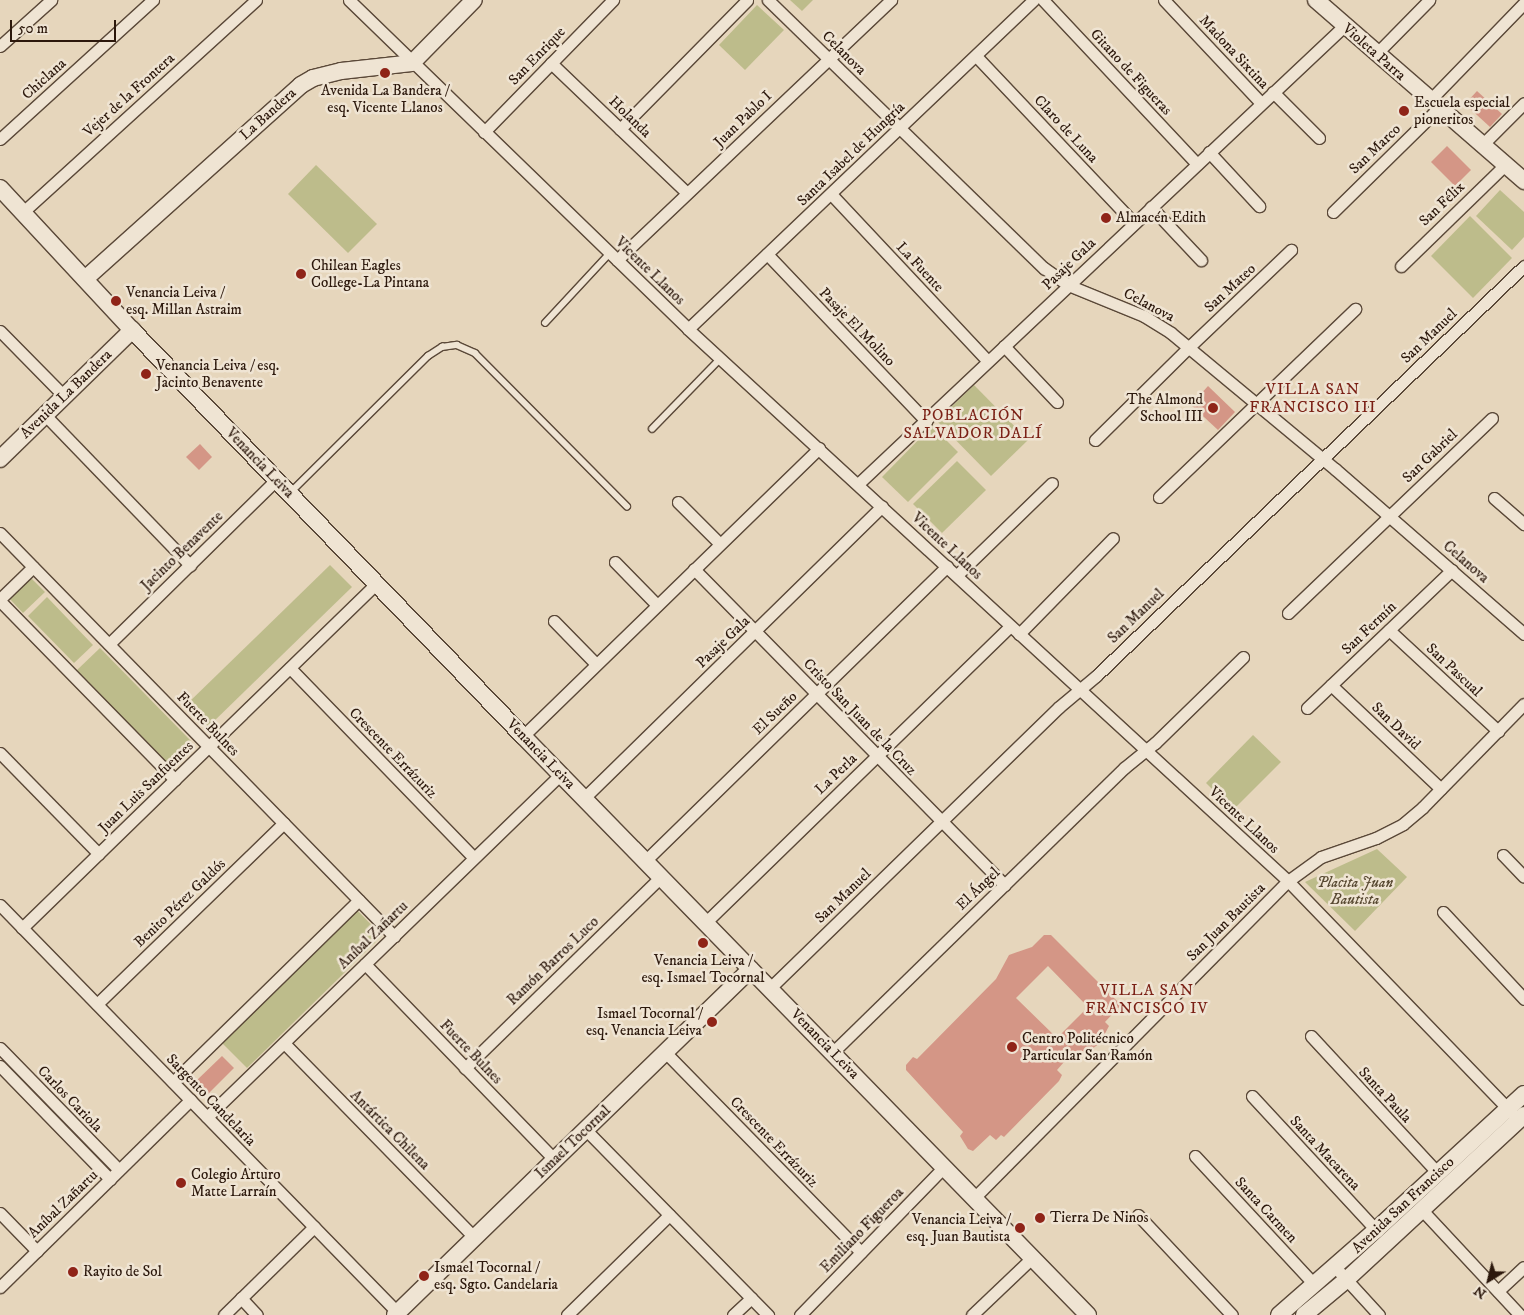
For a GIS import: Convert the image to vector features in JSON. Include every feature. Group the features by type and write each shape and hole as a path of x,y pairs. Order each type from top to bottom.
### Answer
{"street":[{"path":"0,46 51,0"},
{"name":"Chiclana","path":"0,139 153,0"},
{"name":"Vejer de la Frontera","path":"22,212 256,0"},
{"path":"412,63 474,0"},
{"name":"San Enrique","path":"484,132 613,0"},
{"path":"620,129 747,0"},
{"name":"Celanova","path":"768,0 1044,268 1068,286 1148,318 1189,347 1322,458 1524,634"},
{"name":"Juan Pablo I","path":"613,257 687,193 891,0"},
{"name":"Santa Isabel de Hungría","path":"688,329 1034,0"},
{"name":"Gitano de Figueras","path":"1042,0 1197,164"},
{"name":"Madona Sixtina","path":"1164,0 1261,103"},
{"name":"Violeta Parra","path":"1316,0 1524,181"},
{"path":"1376,54 1429,0"},
{"name":"Vicente Llanos","path":"353,2 412,63 688,329 947,566 1078,690 1288,881 1516,1114"},
{"name":"San Marco","path":"1333,212 1435,104 1524,3"},
{"name":"Pasaje Gala","path":"858,484 1344,26"},
{"name":"Claro de Luna","path":"976,56 1134,223"},
{"name":"La Bandera","path":"85,279 301,85 313,78 341,71 412,63"},
{"name":"Holanda","path":"551,63 687,193"},
{"name":"Madona Sixtina","path":"1273,92 1319,138"},
{"path":"1482,145 1524,103"},
{"path":"1209,152 1259,206"},
{"name":"San Félix","path":"1401,266 1505,165"},
{"name":"Venancia Leiva","path":"0,188 132,330 376,584 945,1166 1088,1315"},
{"name":"La Fuente","path":"831,194 988,361"},
{"path":"1151,207 1201,260"},
{"name":"San Mateo","path":"1095,440 1291,250"},
{"name":"Pasaje El Molino","path":"767,254 926,420"},
{"name":"San Manuel","path":"770,988 1078,690 1103,669 1524,266"},
{"path":"1159,497 1355,309"},
{"name":"Avenida La Bandera","path":"2,452 44,415 132,330"},
{"path":"0,331 64,396"},
{"path":"1004,346 1057,402"},
{"path":"44,415 190,565"},
{"name":"San Gabriel","path":"1288,613 1492,418"},
{"path":"523,736 819,448"},
{"name":"Jacinto Benavente","path":"109,644 276,480"},
{"path":"957,576 1052,484"},
{"path":"1494,498 1524,524"},
{"path":"678,502 720,544"},
{"name":"Pasaje Gala","path":"584,798 882,506"},
{"name":"Fuerte Bulnes","path":"0,533 394,936"},
{"name":"La Perla","path":"706,922 876,755 1113,538"},
{"path":"614,562 657,605"},
{"name":"El Sueño","path":"645,861 947,566"},
{"path":"33,567 0,600 175,780"},
{"name":"Cristo San Juan de la Cruz","path":"694,569 1004,885"},
{"name":"San Fermín","path":"1307,708 1452,570"},
{"name":"Juan Luis Sanfuentes","path":"22,928 376,584"},
{"path":"554,621 596,664"},
{"name":"San Pascual","path":"1389,630 1498,731"},
{"name":"El Ángel","path":"832,1052 1145,749 1155,743 1243,657"},
{"name":"Crescente Errázuriz","path":"290,668 474,858"},
{"name":"San David","path":"1331,685 1441,789"},
{"name":"San Juan Bautista","path":"975,1197 1288,881 1321,857 1390,832 1414,816 1524,704"},
{"path":"0,753 99,854"},
{"name":"Aníbal Zañartu","path":"207,1117 560,774"},
{"name":"Benito Pérez Galdós","path":"97,1004 284,823"},
{"path":"1503,855 1524,878"},
{"name":"Ramón Barros Luco","path":"465,1068 661,877"},
{"path":"173,1082 359,900"},
{"name":"Sargento Candelaria","path":"0,905 398,1314"},
{"path":"1443,912 1524,999"},
{"name":"Fuerte Bulnes","path":"365,964 555,1160"},
{"name":"Ismael Tocornal","path":"398,1314 751,969"},
{"name":"Santa Paula","path":"1311,1036 1438,1173"},
{"name":"Antártica Chilena","path":"284,1043 475,1238"},
{"name":"Carlos Cariola","path":"0,1048 115,1175"},
{"name":"Crescente Errázuriz","path":"666,1052 861,1252"},
{"name":"Carlos Cariola","path":"0,1066 115,1175"},
{"name":"Avenida San Francisco","path":"1279,1315 1315,1285 1340,1273 1422,1209 1516,1114 1524,1094"},
{"name":"Santa Macarena","path":"1252,1096 1376,1230"},
{"name":"Aníbal Zañartu","path":"0,1287 190,1100"},
{"name":"Avenida San Francisco","path":"1304,1315 1376,1230 1438,1173 1516,1114"},
{"path":"586,1130 768,1315"},
{"name":"Santa Carmen","path":"1195,1156 1315,1285"},
{"name":"Emiliano Figueroa","path":"800,1315 945,1166"},
{"path":"1422,1209 1520,1315"},
{"path":"0,1213 37,1251"},
{"path":"567,1315 669,1215"},
{"path":"1138,1215 1232,1315"},
{"path":"224,1315 314,1227"},
{"path":"972,1315 1033,1257"},
{"path":"1498,1291 1524,1267"},
{"path":"1340,1273 1379,1315"},
{"path":"241,1298 257,1315"},
{"path":"733,1315 751,1298"}],"lane":[{"path":"544,323 613,257"},
{"path":"289,493 428,356 442,347 457,345 475,353 627,506"},
{"path":"652,429 720,358"}],"green space":[{"path":"790,0 813,0 802,11"},
{"path":"757,5 784,30 745,70 719,45"},
{"path":"316,165 377,224 348,253 288,194"},
{"path":"1500,190 1524,212 1524,237 1512,250 1476,216"},
{"path":"1470,216 1512,258 1473,298 1431,256"},
{"path":"974,385 1028,440 991,476 937,421"},
{"path":"932,426 958,452 908,502 882,477"},
{"path":"957,461 986,490 942,533 913,504"},
{"path":"330,565 352,587 208,727 186,705"},
{"path":"29,576 45,592 23,613 8,597"},
{"path":"47,597 93,645 74,663 28,616"},
{"path":"100,648 191,741 167,764 76,671"},
{"path":"1253,735 1281,762 1233,810 1206,783"},
{"name":"Placita Juan Bautista","path":"1377,849 1407,877 1355,931 1305,882"},
{"path":"357,910 382,936 247,1068 221,1042"}],"building":[{"path":"1477,91 1502,114 1490,127 1465,104"},
{"path":"1447,146 1471,170 1455,186 1431,162"},
{"name":"The Almond School III","path":"1208,386 1235,412 1218,430 1191,405"},
{"path":"200,444 212,457 199,470 186,457"},
{"name":"Centro Politécnico Particular San Ramón","path":"1044,935 1051,935 1121,1005 1105,1022 1109,1026 1100,1043 1077,1058 1071,1054 1057,1070 1062,1075 1059,1081 1004,1137 1001,1135 996,1140 990,1135 973,1151 968,1149 960,1136 963,1132 906,1070 906,1065 913,1057 917,1059 996,979 1009,955 1032,947","holes":["1048,966 1088,1007 1057,1038 1016,998"]},
{"path":"222,1056 234,1068 207,1095 195,1082"}],"place":[{"name":"Avenida La Bandera / esq. Vicente Llanos","path":"385,73"},
{"name":"Escuela especial pioneritos","path":"1404,111"},
{"name":"Almacén Edith","path":"1106,218"},
{"name":"Chilean Eagles College-La Pintana","path":"301,274"},
{"name":"Venancia Leiva / esq. Millan Astraim","path":"116,301"},
{"name":"Venancia Leiva / esq. Jacinto Benavente","path":"146,374"},
{"name":"The Almond School III","path":"1213,408"},
{"name":"Venancia Leiva / esq. Ismael Tocornal","path":"703,943"},
{"name":"Ismael Tocornal / esq. Venancia Leiva","path":"712,1022"},
{"name":"Centro Politécnico Particular San Ramón","path":"1012,1047"},
{"name":"Colegio Arturo Matte Larraín","path":"181,1183"},
{"name":"Tierra De Ninos","path":"1040,1218"},
{"name":"Venancia Leiva / esq. Juan Bautista","path":"1020,1228"},
{"name":"Rayito de Sol","path":"73,1272"},
{"name":"Ismael Tocornal / esq. Sgto. Candelaria","path":"424,1276"}],"district":[{"name":"VILLA SAN FRANCISCO III","path":"1313,398"},
{"name":"POBLACIÓN SALVADOR DALÍ","path":"973,424"},
{"name":"VILLA SAN FRANCISCO IV","path":"1147,999"}]}
